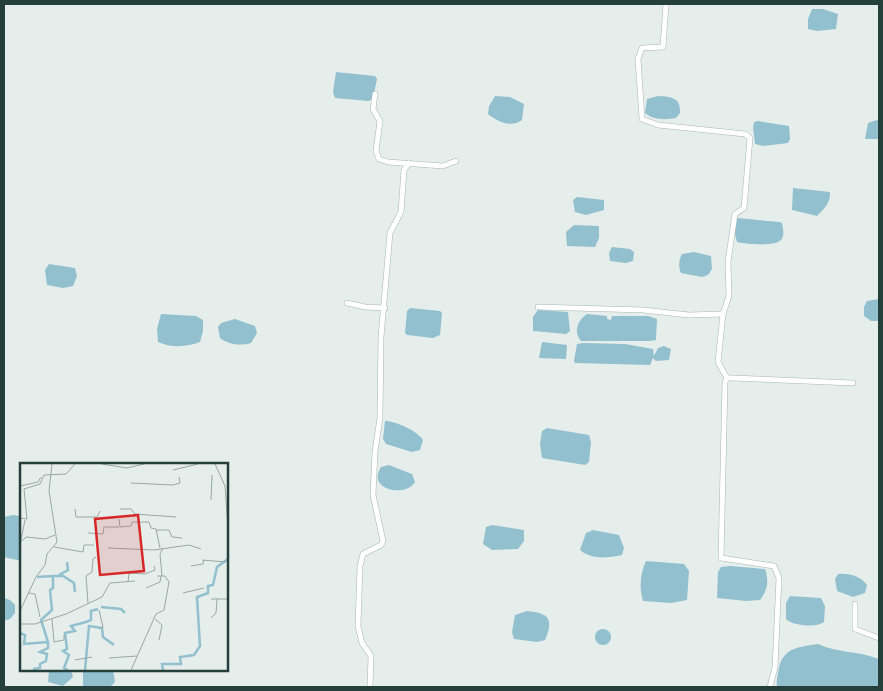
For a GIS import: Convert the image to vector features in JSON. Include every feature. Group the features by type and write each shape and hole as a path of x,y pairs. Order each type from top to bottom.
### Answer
{"street":[{"path":"666,4 663,47 642,48 638,59 642,119 658,125 740,134 750,138 744,208 735,214 728,262 729,296 723,314 718,362 728,378"},
{"path":"375,94 373,109 380,120 377,155 379,159 388,162 443,166 456,161"},
{"path":"370,687 371,656 362,643 358,626 361,556 381,546 383,541 373,495 375,451 380,418 380,367 384,308 390,233 402,212 404,170 409,163"},
{"path":"347,303 384,308"},
{"path":"538,307 643,310 689,315 723,314"},
{"path":"728,378 853,383"},
{"path":"728,378 725,382 723,403 723,524 720,558 774,566 779,578 775,668 770,687"},
{"path":"854,604 855,629 879,638"}],"water":[{"path":"812,9 823,9 838,14 836,29 817,31 808,29 808,19"},
{"path":"336,72 375,76 377,79 373,98 369,101 335,98 333,92"},
{"path":"495,96 510,97 524,104 522,120 509,124 488,114 489,106"},
{"path":"658,96 677,101 680,113 676,118 660,119 645,113 647,99"},
{"path":"879,121 879,139 865,139 868,123"},
{"path":"754,122 789,126 790,139 788,143 763,146 755,144 753,128"},
{"path":"793,188 830,192 828,202 817,216 792,210"},
{"path":"577,197 604,200 604,210 586,215 575,212 573,200"},
{"path":"737,218 782,223 783,236 781,240 773,244 737,242 735,234"},
{"path":"574,225 599,226 599,238 595,247 567,246 566,232"},
{"path":"612,247 630,249 634,252 633,261 626,263 610,261 609,253"},
{"path":"694,252 711,256 712,269 708,275 702,277 681,273 679,263 682,254"},
{"path":"49,264 75,268 77,276 73,286 63,288 47,285 45,270"},
{"path":"879,299 879,321 871,321 864,316 864,307 867,301"},
{"path":"410,308 440,311 442,313 440,335 433,338 407,335 405,333 407,311"},
{"path":"538,310 568,312 570,331 566,334 533,331 533,317"},
{"path":"161,314 196,316 203,320 200,342 179,346 158,342 157,329"},
{"path":"587,314 607,316 607,319 611,320 612,316 648,316 657,319 656,340 581,341 577,330 581,319"},
{"path":"235,319 255,326 257,333 251,343 235,344 220,338 218,327 221,323"},
{"path":"542,342 567,345 566,359 539,358"},
{"path":"577,344 625,344 653,349 654,356 658,348 664,346 671,349 669,360 656,361 653,358 650,365 575,363"},
{"path":"385,421 390,421 416,433 423,440 420,450 412,452 386,444 383,439"},
{"path":"547,428 589,435 591,442 589,462 585,465 542,458 540,444 542,431"},
{"path":"389,465 412,474 415,482 404,490 389,489 383,486 379,481 378,475 381,467"},
{"path":"20,516 20,561 4,557 4,517"},
{"path":"492,525 524,530 524,541 518,549 492,550 483,544 486,527"},
{"path":"593,530 619,535 624,548 622,555 595,557 580,550 586,533"},
{"path":"646,561 684,564 689,571 687,600 671,603 643,601 641,581"},
{"path":"721,567 765,569 767,585 765,593 760,600 746,601 717,598 718,572"},
{"path":"838,574 847,574 861,579 867,585 865,593 853,597 837,591 835,579"},
{"path":"790,596 821,598 825,606 824,622 816,625 805,625 786,619 786,603"},
{"path":"4,598 10,600 15,605 15,613 10,619 4,621"},
{"path":"527,611 540,613 548,618 549,627 545,640 537,642 514,639 512,632 515,615"},
{"path":"603,629 611,637 603,645 595,637"},
{"path":"818,644 879,659 879,687 777,687 779,667 785,655 794,649"},
{"path":"49,671 71,671 73,677 63,686 48,682"},
{"path":"113,671 115,682 111,686 83,687 83,672"}]}
